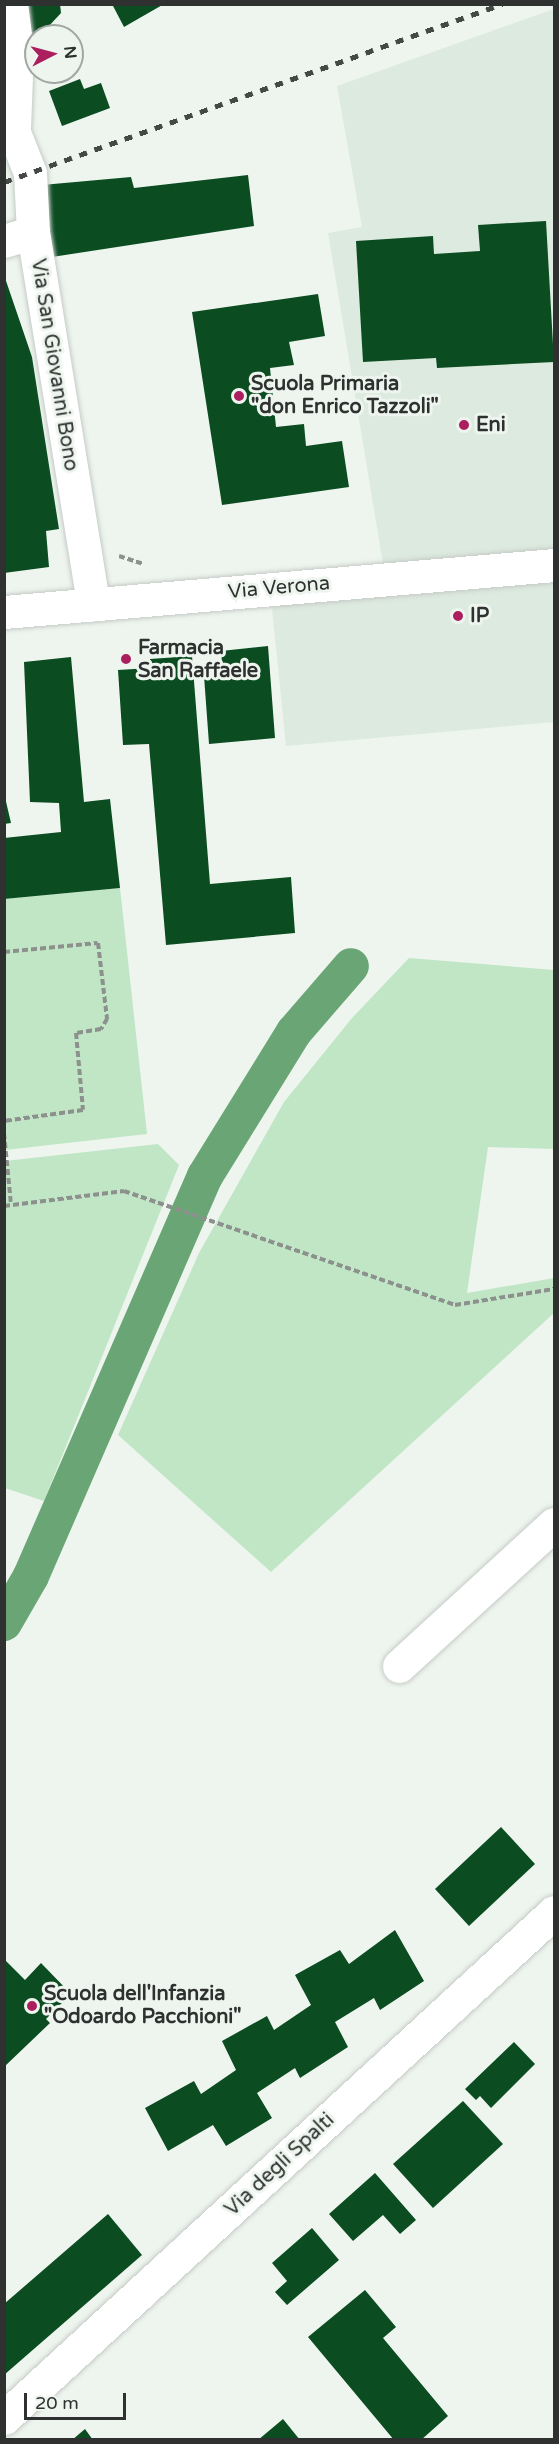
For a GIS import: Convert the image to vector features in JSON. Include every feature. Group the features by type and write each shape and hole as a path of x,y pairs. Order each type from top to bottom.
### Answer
{"street":[{"name":"Via San Giovanni Bono","path":"11,4 17,50 8,121 30,173 19,236 93,604"},
{"name":"Via Verona","path":"4,612 555,564"},
{"path":"399,1666 555,1524"},
{"name":"Via degli Spalti","path":"4,2418 555,1912"}],"path":[{"path":"4,952 98,942 106,1019 101,1029 76,1033 83,1110 4,1120"},
{"path":"4,1133 11,1205"},
{"path":"4,1206 124,1191 248,1237 455,1305 555,1289"}],"shaded area":[{"path":"554,9 554,551 383,564 328,233 362,227 337,86"},
{"path":"554,582 554,722 286,746 271,599"}],"green space":[{"path":"120,888 147,1134 5,1150 4,899"},
{"path":"409,958 554,970 554,1149 488,1147 467,1293 554,1278 554,1313 271,1572 118,1435 199,1253 284,1102 352,1018"},
{"path":"158,1144 179,1165 44,1501 5,1488 5,1161"}],"building":[{"path":"24,4 60,4 61,13 51,24 27,24"},
{"path":"112,4 164,4 124,27"},
{"path":"101,83 110,108 62,126 49,91 67,84 82,84 84,89"},
{"path":"248,175 254,226 52,257 42,185 131,177 134,188"},
{"path":"546,221 554,362 437,368 436,358 363,362 356,241 433,236 434,254 480,251 478,225"},
{"path":"4,275 32,357 59,529 46,531 49,567 4,573"},
{"name":"Scuola Primaria \"don Enrico Tazzoli\"","path":"318,294 325,336 289,342 294,365 270,368 276,427 304,424 306,446 342,441 349,487 222,505 192,312"},
{"path":"268,646 275,738 209,744 204,676 223,675 221,651"},
{"path":"192,656 210,884 291,877 295,933 166,945 149,744 123,745 118,670 150,668 150,659"},
{"path":"71,657 84,802 110,799 120,888 4,899 4,838 61,832 59,803 30,802 24,662"},
{"path":"4,793 11,823 4,824"},
{"path":"501,1827 535,1864 469,1926 435,1889"},
{"path":"395,1930 424,1981 380,2010 374,1998 335,2022 348,2047 300,2078 295,2068 257,2093 272,2118 226,2146 213,2125 168,2151 145,2108 194,2081 201,2094 236,2070 222,2041 267,2016 274,2030 311,2005 295,1975 340,1950 349,1964"},
{"name":"Scuola dell'Infanzia \"Odoardo Pacchioni\"","path":"4,1959 25,1980 41,1963 71,1994 46,2019 50,2023 4,2067"},
{"path":"514,2042 535,2064 491,2108 480,2096 476,2100 465,2089"},
{"path":"463,2101 503,2144 433,2208 393,2164"},
{"path":"375,2173 416,2220 400,2234 383,2215 353,2241 329,2214"},
{"path":"108,2214 142,2255 4,2375 4,2304"},
{"path":"312,2228 339,2260 287,2305 275,2292 287,2281 272,2263"},
{"path":"365,2290 396,2327 383,2338 448,2416 421,2440 394,2440 308,2337"},
{"path":"283,2419 300,2440 258,2440"},
{"path":"85,2429 93,2440 72,2440"}],"waterway":[{"path":"4,1623 31,1576 205,1176 294,1032 351,966"}],"railway":[{"path":"4,182 502,4"}],"place":[{"name":"Scuola Primaria \"don Enrico Tazzoli\"","path":"239,396"},
{"name":"Eni","path":"464,425"},
{"name":"IP","path":"458,616"},
{"name":"Farmacia San Raffaele","path":"126,659"},
{"name":"Scuola dell'Infanzia \"Odoardo Pacchioni\"","path":"32,2006"}]}
